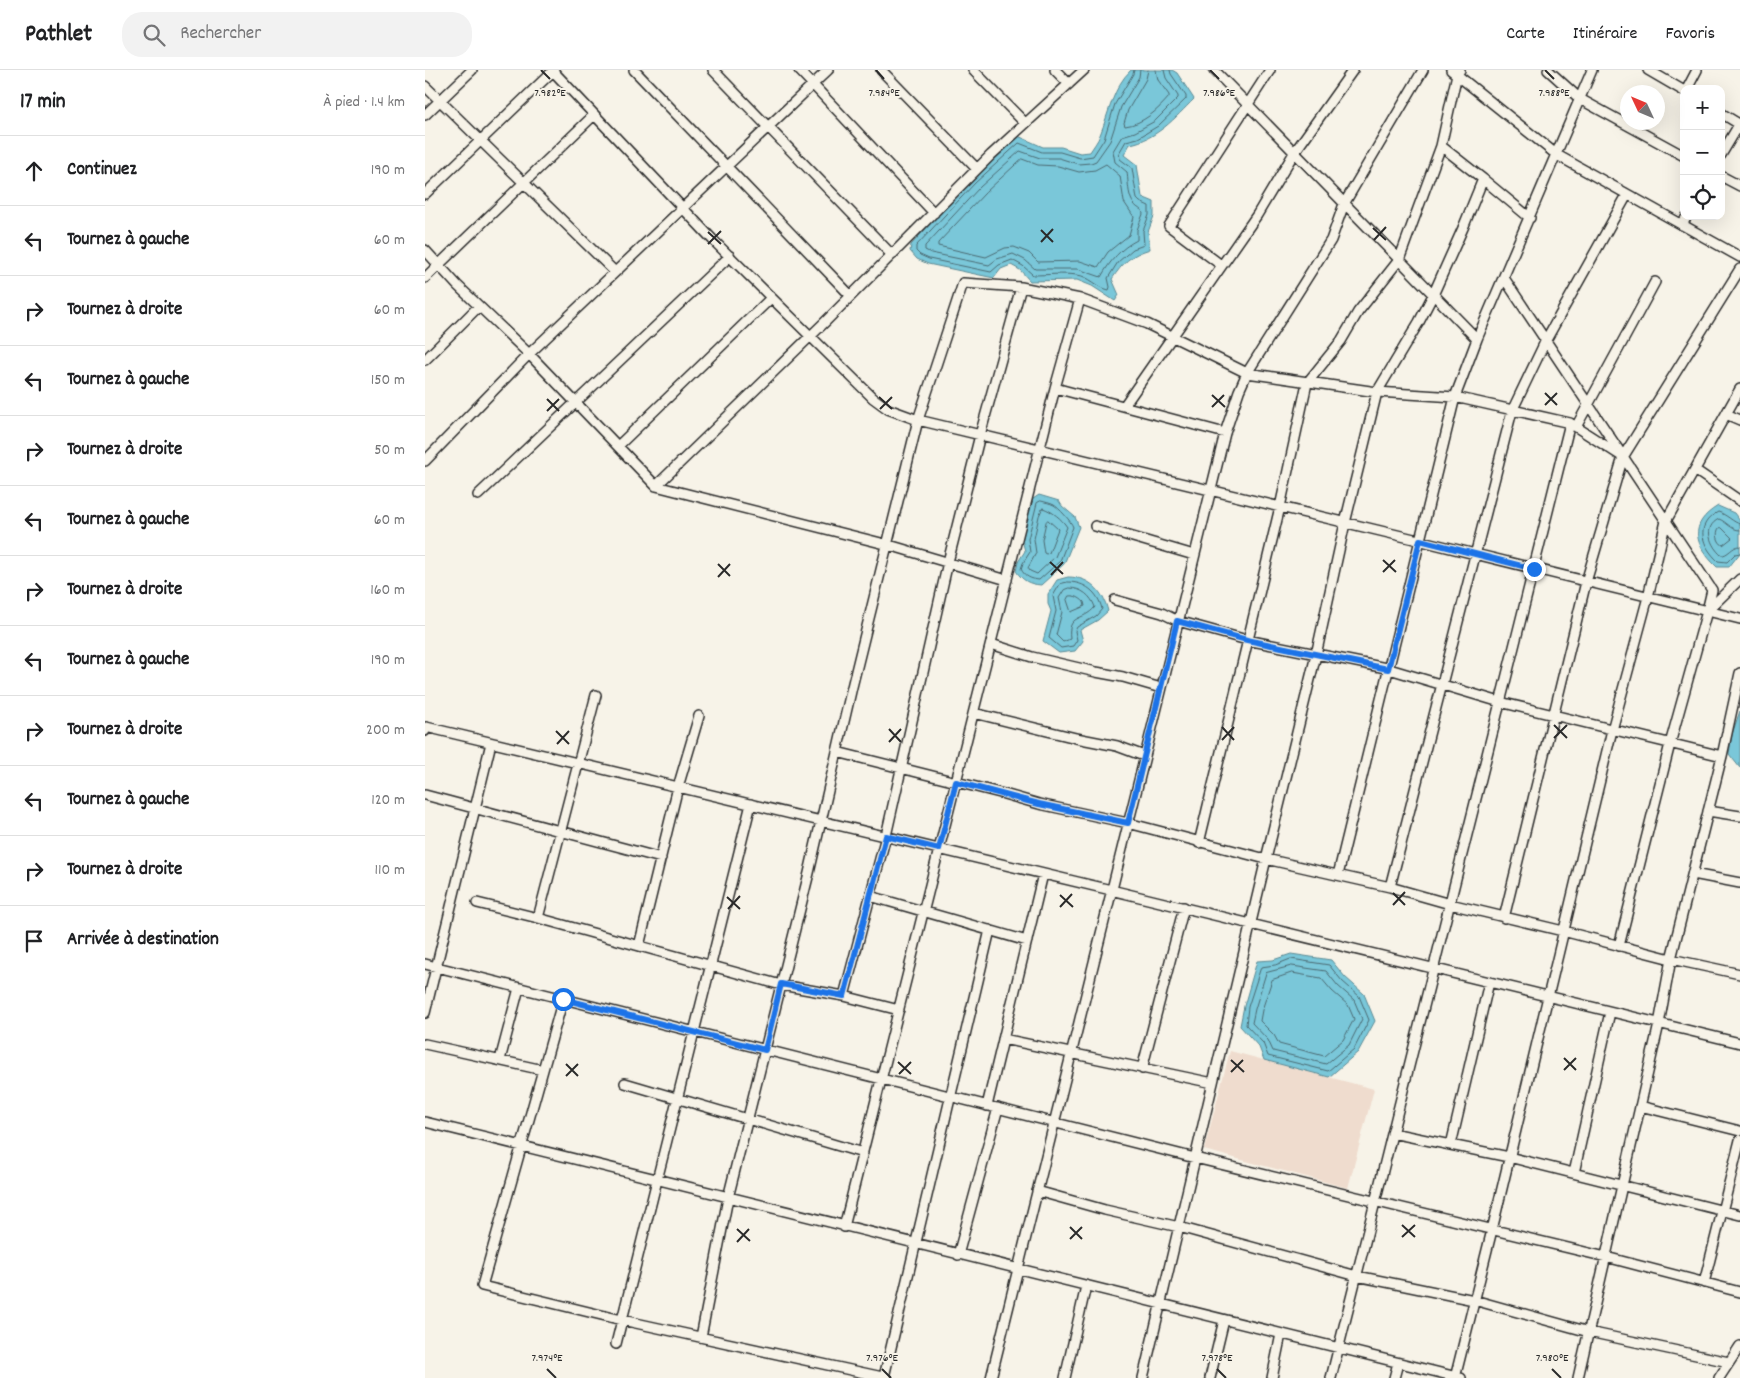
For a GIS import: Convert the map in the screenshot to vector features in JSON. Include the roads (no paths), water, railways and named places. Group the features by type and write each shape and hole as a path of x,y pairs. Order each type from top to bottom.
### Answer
{"street":[{"path":"425,115 472,70"},
{"path":"425,194 553,70 771,298 873,398 888,410 919,420 980,435 1740,619"},
{"path":"634,70 851,296"},
{"path":"713,70 892,254"},
{"path":"799,70 934,213"},
{"path":"425,461 529,354 828,70"},
{"path":"881,70 977,169"},
{"path":"973,70 1025,123"},
{"path":"1055,70 1069,84"},
{"path":"656,486 851,296 977,169 1084,70"},
{"path":"1214,70 1477,339"},
{"path":"1221,265 1169,226 1270,70"},
{"path":"1124,406 1257,215 1294,153 1353,70"},
{"path":"991,1378 1225,433 1247,373 1331,240 1344,204 1423,70"},
{"path":"1548,70 1580,99 1680,154"},
{"path":"1337,876 1455,397 1477,339 1592,70"},
{"path":"1648,70 1680,89"},
{"path":"1689,85 1697,70"},
{"path":"1199,843 1307,383 1341,340 1358,312 1399,260 1441,146 1456,71 1557,155 1740,258"},
{"path":"425,86 615,272"},
{"path":"425,278 595,115"},
{"path":"1725,116 1740,123 1725,148"},
{"path":"1441,146 1530,218"},
{"path":"1725,178 1740,186"},
{"path":"1143,1378 1377,392 1433,295 1483,179"},
{"path":"1390,887 1443,685 1474,555 1513,411 1546,340 1627,194"},
{"path":"1682,225 1685,220"},
{"path":"425,250 529,354 656,486 889,545 1007,580"},
{"path":"479,494 730,256"},
{"path":"1504,918 1587,582 1623,457 1740,269"},
{"path":"1503,278 1712,590 1670,744 1619,946"},
{"path":"1331,1378 1500,702 1573,425 1588,404 1655,282"},
{"path":"701,1338 728,1198 919,420 963,283 1021,287 1080,299 1147,324 1247,373 1377,392 1455,397 1573,425 1623,457"},
{"path":"844,996 886,836 948,562 980,435 1021,287"},
{"path":"618,446 771,298"},
{"path":"844,1227 1055,388 1080,299"},
{"path":"425,360 479,306"},
{"path":"1055,388 1225,433"},
{"path":"425,1122 1457,1378 1474,1300 1612,730 1666,521 1740,389"},
{"path":"1726,414 1740,420"},
{"path":"1695,470 1740,501"},
{"path":"1095,526 1194,555"},
{"path":"1707,611 1740,579"},
{"path":"1115,600 1162,613 1177,621 1247,640 1388,669 1500,702 1722,756"},
{"path":"991,644 1032,658 1123,677 1161,688"},
{"path":"1578,1378 1659,1024 1671,959 1722,756 1740,673"},
{"path":"538,918 595,695"},
{"path":"974,713 1117,746 1144,756"},
{"path":"639,946 678,787 699,716"},
{"path":"425,732 426,727 1183,907 1740,1043"},
{"path":"425,1013 491,743"},
{"path":"837,752 1039,804 1128,823 1199,843 1390,887 1504,918 1740,974"},
{"path":"425,795 661,858"},
{"path":"616,1344 751,804"},
{"path":"1708,811 1740,816"},
{"path":"987,1106 1043,874"},
{"path":"1693,874 1740,883"},
{"path":"870,896 1027,941"},
{"path":"477,903 781,984 844,996 899,1010"},
{"path":"1142,1068 1183,907"},
{"path":"563,999 482,1286 622,1320 885,1378 990,930"},
{"path":"425,964 1195,1158 1606,1257 1740,1292"},
{"path":"1451,1145 1489,982"},
{"path":"500,1060 519,988"},
{"path":"1574,1173 1610,1012"},
{"path":"1003,1039 1213,1084"},
{"path":"425,1044 543,1070"},
{"path":"625,1082 863,1153"},
{"path":"1640,1106 1740,1131"},
{"path":"958,1255 998,1108"},
{"path":"1393,1133 1509,1157 1740,1215"},
{"path":"1704,1283 1740,1140"},
{"path":"1037,1191 1105,1210 1179,1227 1357,1276 1474,1300 1589,1332 1734,1359"},
{"path":"1065,1378 1086,1286"},
{"path":"1210,1378 1224,1320"},
{"path":"1272,1378 1281,1334"},
{"path":"1719,1378 1734,1359 1740,1346"},
{"path":"1394,1378 1398,1362"}],"water":[{"path":"1131,70 1172,70 1177,73 1194,99 1157,133 1149,138 1130,144 1124,155 1137,165 1142,197 1154,202 1154,216 1148,232 1150,249 1128,260 1112,279 1119,295 1115,301 1092,286 1077,280 1030,281 1020,270 1011,265 1001,269 994,278 928,264 917,259 910,251 911,245 938,215 972,179 1018,136 1043,147 1061,147 1080,153 1090,152 1099,137 1120,84"},
{"path":"1039,495 1059,501 1075,517 1079,527 1064,564 1041,585 1027,581 1016,571 1018,562 1025,551 1022,540 1028,513 1033,499"},
{"path":"1718,506 1734,513 1740,521 1740,553 1729,567 1717,567 1703,551 1699,543 1698,527 1708,513"},
{"path":"1068,577 1089,582 1094,586 1103,597 1108,611 1098,620 1080,630 1083,641 1075,651 1059,653 1043,641 1051,611 1048,604 1048,594 1057,580"},
{"path":"1740,711 1740,768 1729,754 1732,734"},
{"path":"1291,954 1331,960 1345,977 1364,994 1375,1021 1358,1052 1329,1077 1264,1060 1259,1047 1240,1026 1257,961 1273,960"}]}
